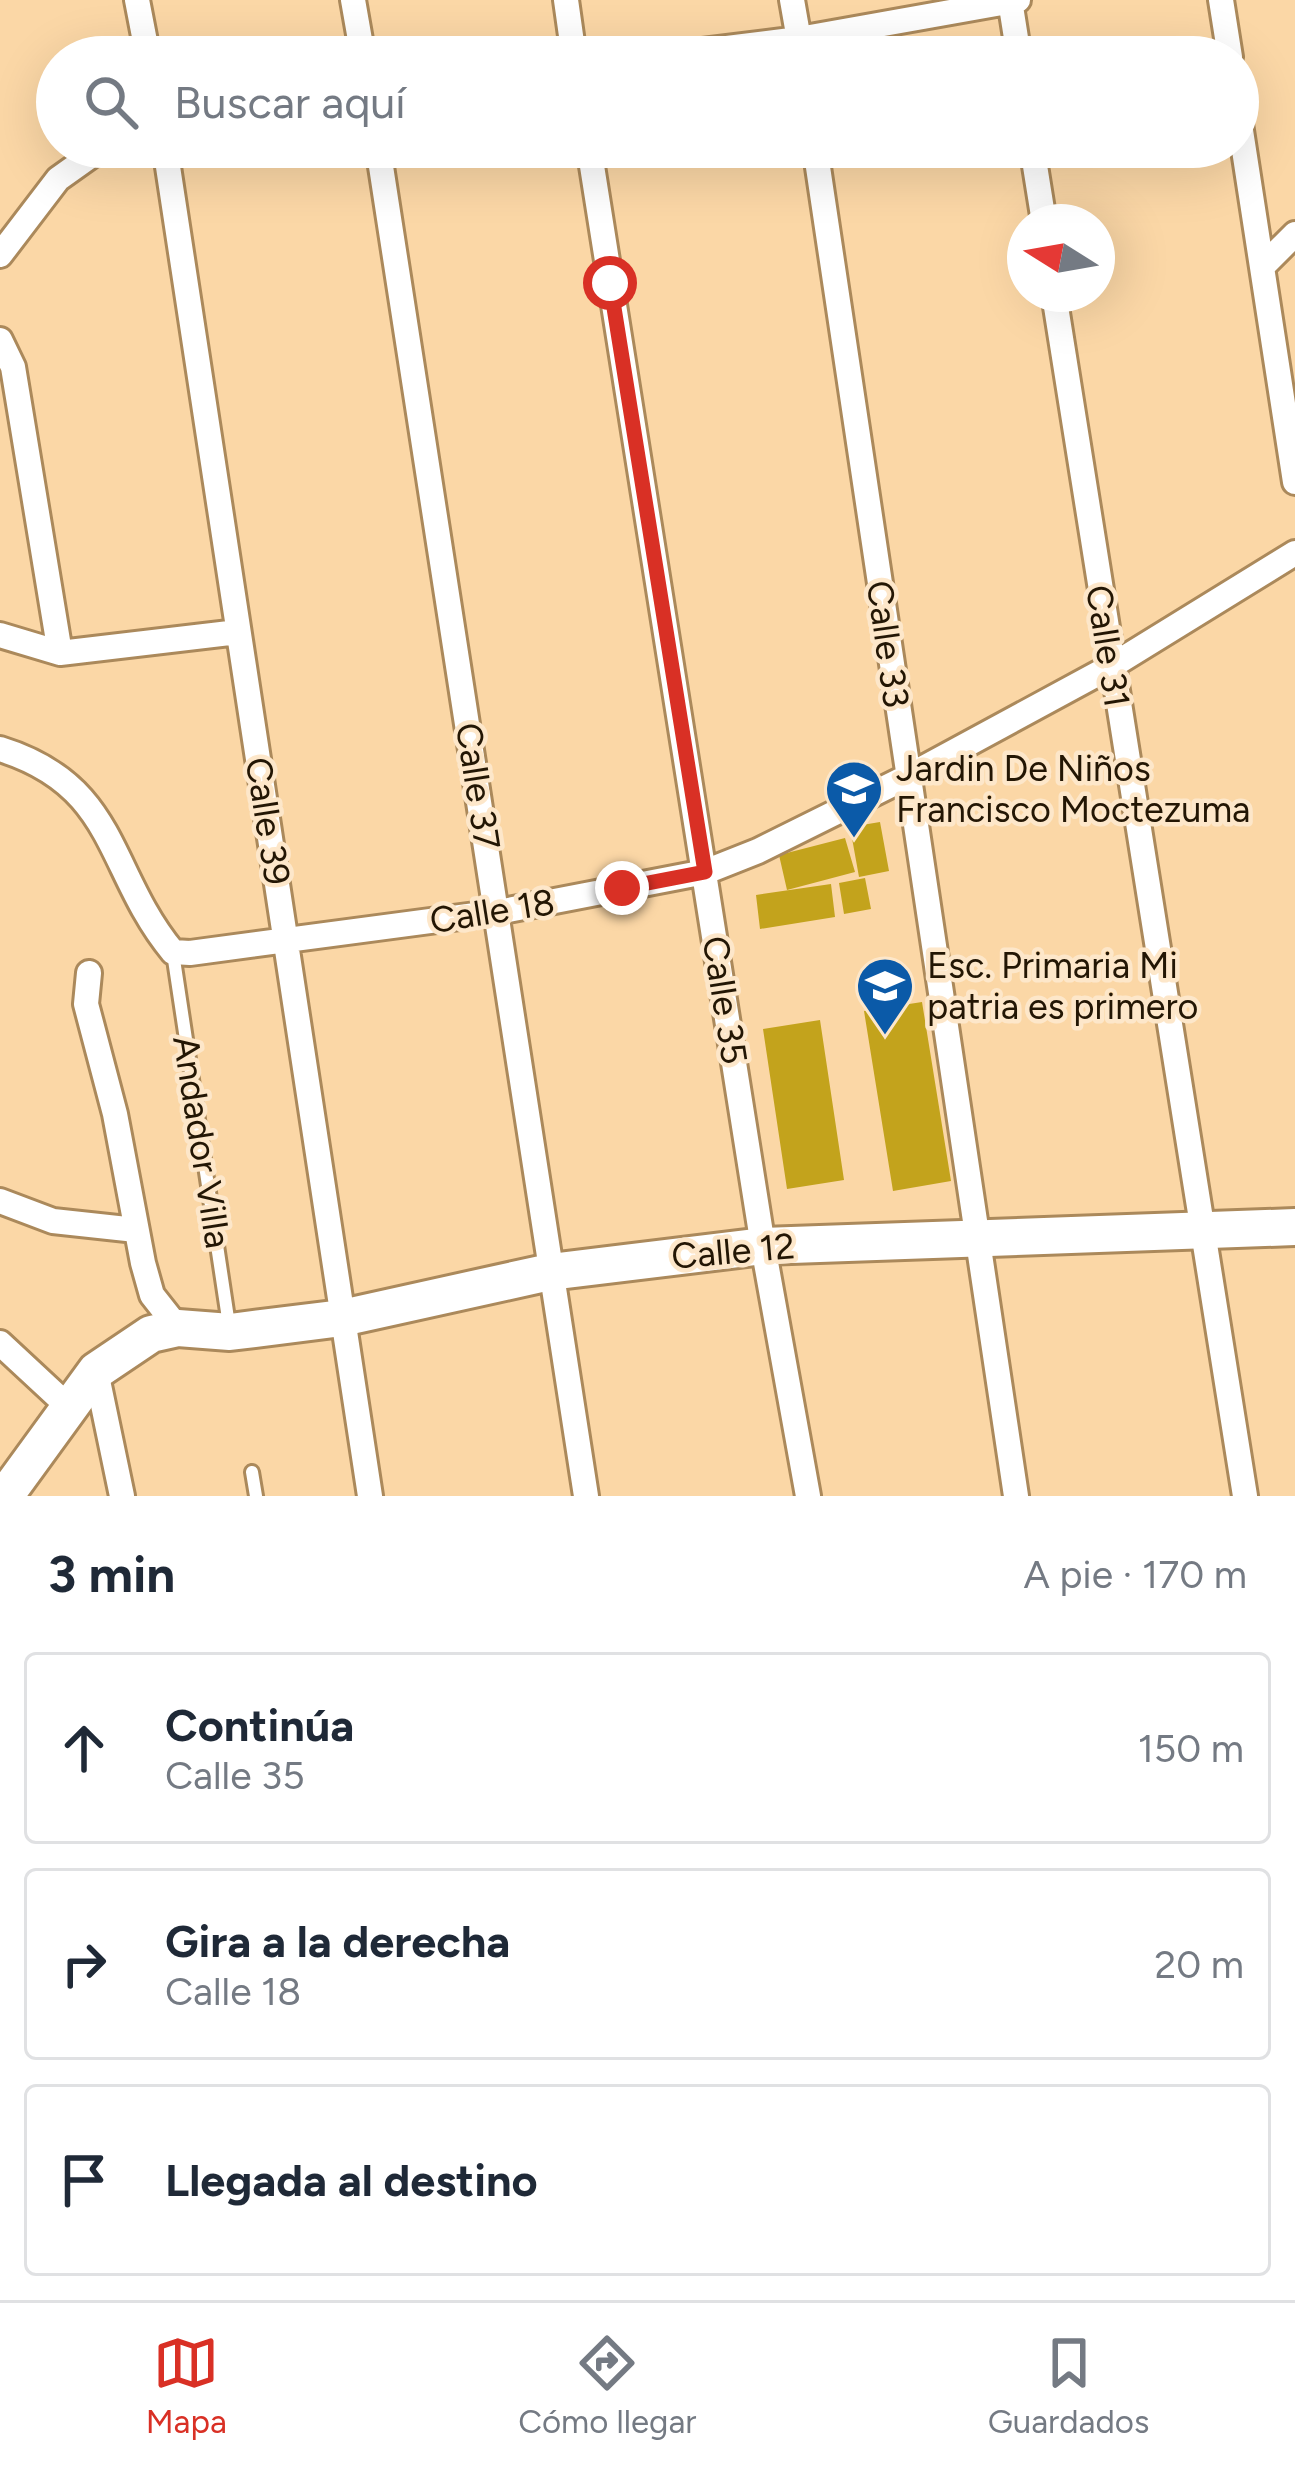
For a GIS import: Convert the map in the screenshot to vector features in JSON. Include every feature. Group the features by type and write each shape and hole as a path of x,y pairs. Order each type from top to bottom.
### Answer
{"street":[{"path":"137,0 144,36"},
{"path":"353,0 359,36"},
{"path":"566,0 571,36"},
{"path":"792,0 798,36"},
{"path":"853,36 1013,0 1017,36"},
{"path":"1221,0 1226,36"},
{"path":"0,255 58,179 74,168"},
{"name":"Calle 39","path":"168,168 370,1496"},
{"name":"Calle 37","path":"381,168 586,1496"},
{"name":"Calle 35","path":"592,168 763,1246 808,1496"},
{"name":"Calle 33","path":"818,168 1016,1496"},
{"path":"1035,168 1040,204"},
{"path":"1247,168 1295,482"},
{"path":"1262,267 1295,233"},
{"name":"Calle 31","path":"1057,312 1245,1496"},
{"path":"0,340 13,368 61,653"},
{"name":"Calle 18","path":"173,952 498,912 705,872 908,777 1110,667 1295,553"},
{"path":"0,635 61,653 238,632"},
{"path":"0,748 56,773 97,813 155,930 173,952"},
{"path":"5,1496 96,1371 151,1334 178,1328 152,1295 115,1114 86,1004 89,974"},
{"path":"0,1201 53,1221 136,1230"},
{"name":"Calle 12","path":"178,1328 230,1332 342,1318 550,1272 763,1246 1295,1227"},
{"path":"0,1342 71,1409"},
{"path":"96,1371 122,1496"}],"lane":[{"name":"Andador Villa","path":"173,952 230,1332"},
{"path":"252,1472 256,1496"}],"building":[{"path":"880,822 889,871 859,877 850,827"},
{"path":"845,838 855,872 787,890 779,855"},
{"path":"865,878 871,909 844,914 839,883"},
{"path":"831,884 835,917 760,929 756,895"},
{"path":"922,1002 951,1181 893,1191 864,1011"},
{"path":"820,1020 844,1180 787,1189 763,1029"}],"place":[{"name":"Jardin De Niños Francisco Moctezuma","path":"854,840"},
{"name":"Esc. Primaria Mi patria es primero","path":"885,1037"}],"route":[{"path":"610,283 705,872 622,888"}]}
